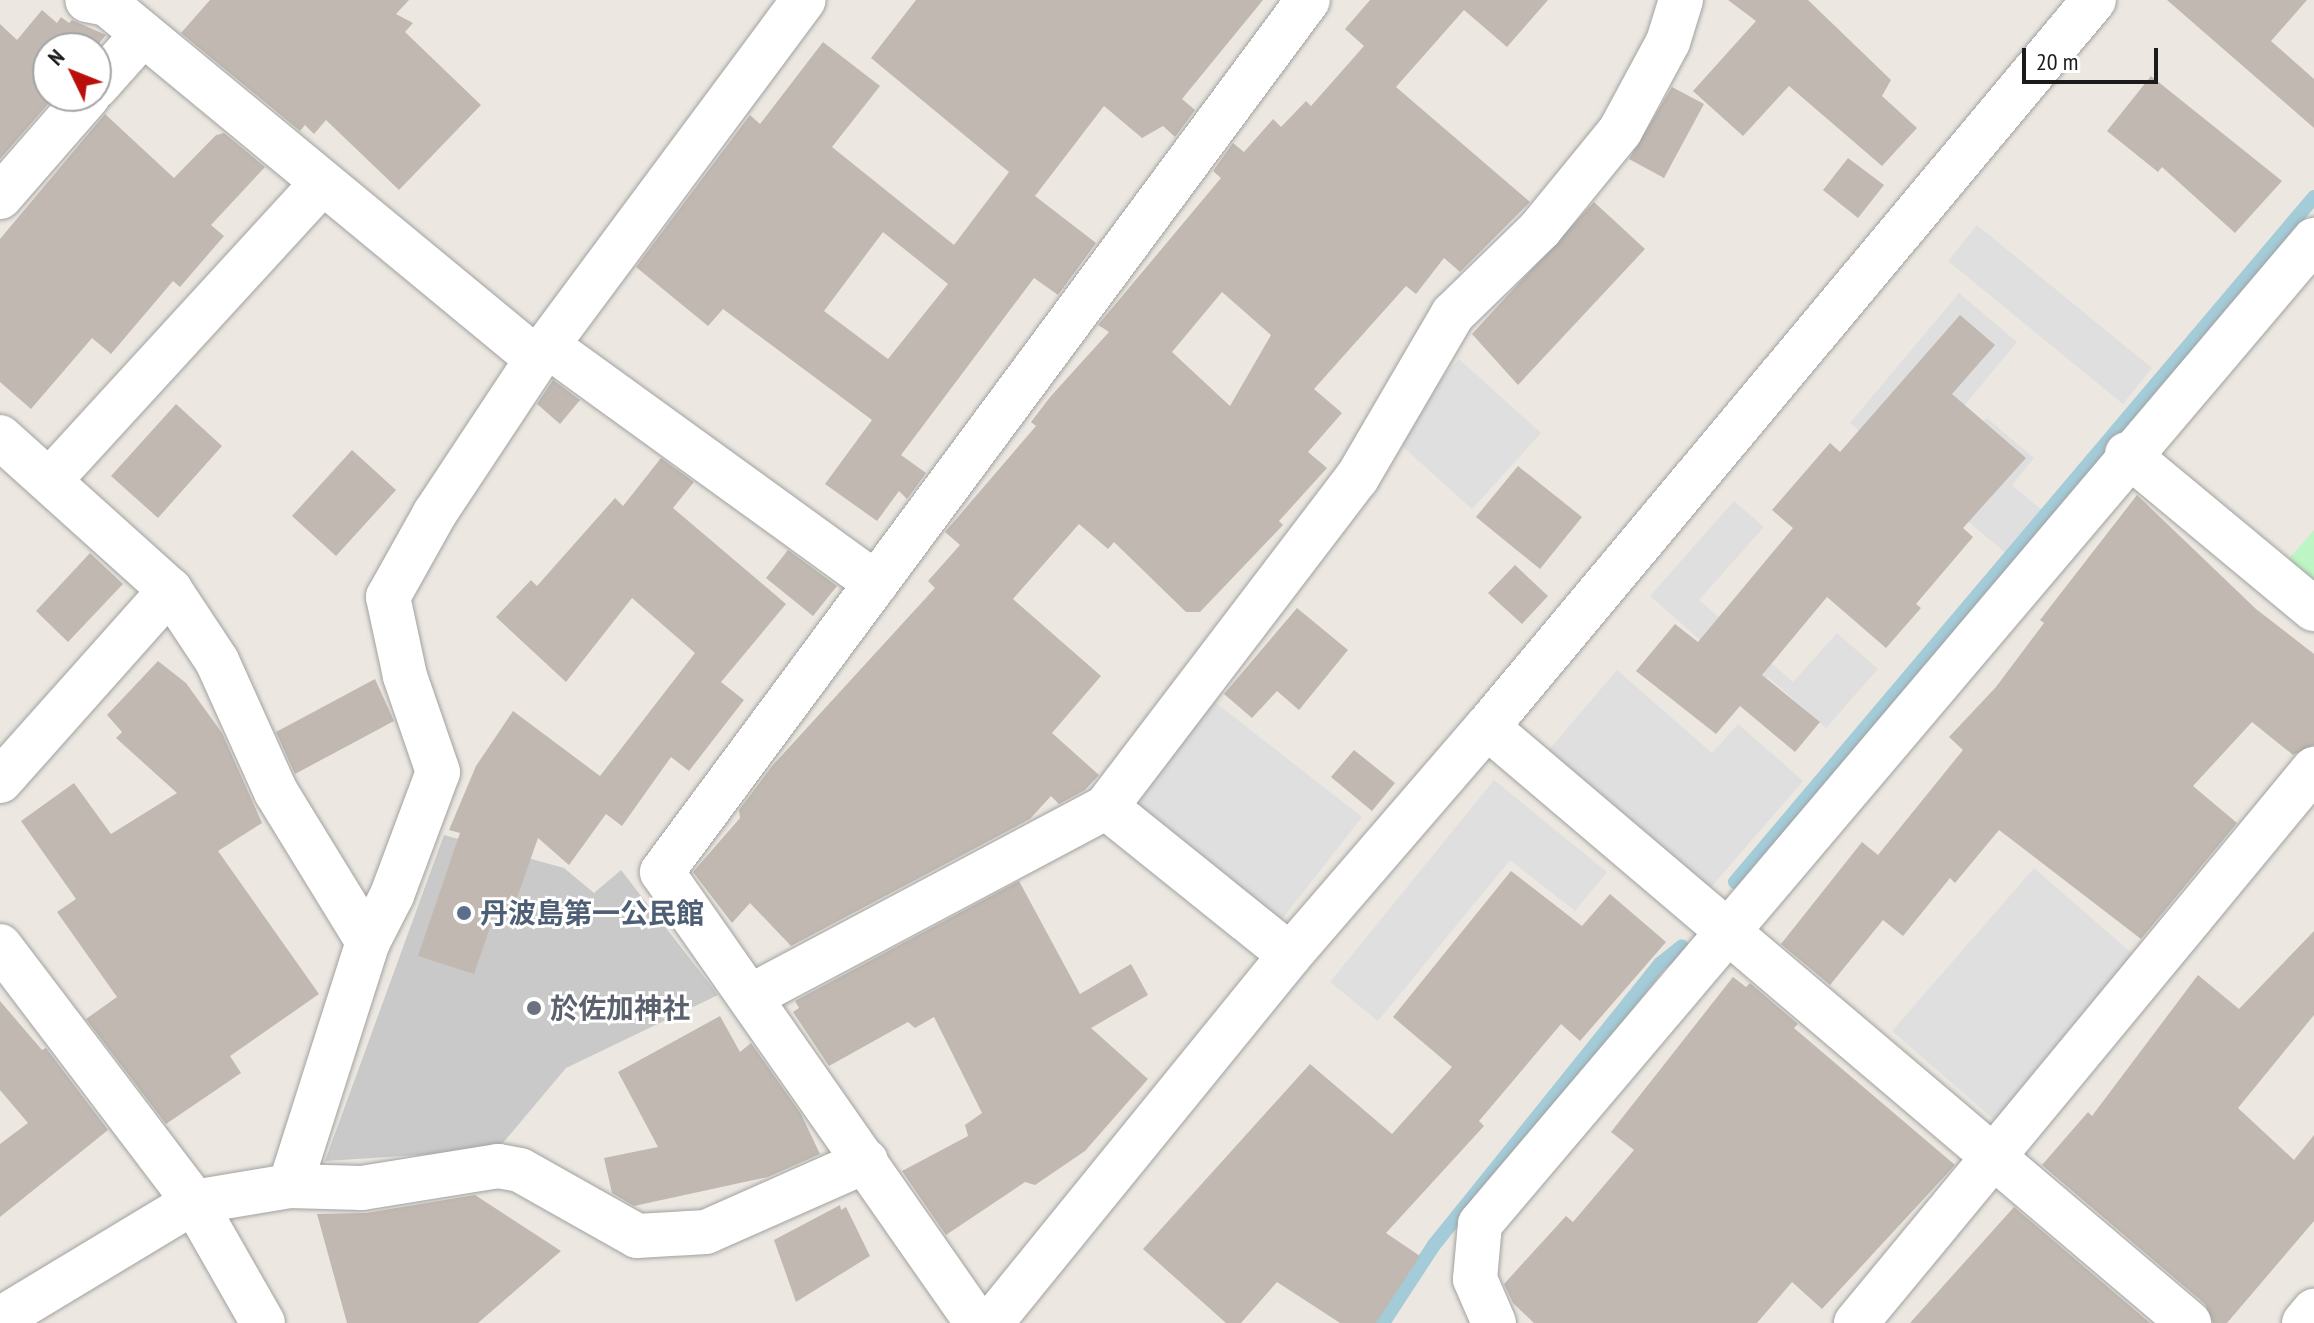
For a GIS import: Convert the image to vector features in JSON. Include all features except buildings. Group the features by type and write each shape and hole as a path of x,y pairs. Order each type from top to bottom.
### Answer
{"street":[{"path":"87,0 107,4 321,184 542,352 876,583"},
{"path":"290,1186 368,942 392,895 438,772 405,676 388,597 435,513 542,352 804,0"},
{"path":"977,1323 753,995 662,872 1308,0"},
{"path":"753,995 1106,807 1357,478 1453,314 1540,229 1620,131 1668,42 1681,0"},
{"path":"991,1323 1290,955 1487,727 2094,0"},
{"path":"112,69 143,34"},
{"path":"0,197 74,112"},
{"path":"50,480 321,184"},
{"path":"1494,1323 1475,1279 1480,1224 2127,454 2314,240"},
{"path":"0,437 170,590 217,661 276,792 368,942"},
{"path":"2127,454 2314,609"},
{"path":"0,781 170,590"},
{"path":"1487,727 2189,1323"},
{"path":"1856,1323 1995,1160 2314,769"},
{"path":"1106,807 1290,955"},
{"path":"0,946 194,1202 263,1323"},
{"path":"0,1319 194,1202 290,1186 362,1188 498,1166 520,1170 637,1236 706,1232 866,1161"},
{"path":"2304,1323 2314,1311"}],"shaded area":[{"path":"1977,225 2152,368 2123,404 1948,261"},
{"path":"1959,293 2017,342 1954,418 1968,430 1987,418 2034,458 2012,485 2043,511 2007,554 1850,423"},
{"path":"1459,359 1541,433 1472,509 1390,435"},
{"path":"1734,501 1764,527 1699,600 1793,682 1837,633 1878,669 1826,728 1768,677 1756,689 1650,596"},
{"path":"1617,670 1712,753 1738,724 1803,781 1707,892 1547,752"},
{"path":"1211,699 1362,817 1272,932 1121,816"},
{"path":"1494,780 1607,872 1575,911 1510,860 1378,1021 1330,982"},
{"name":"於佐加神社","path":"444,835 564,868 594,893 621,870 718,995 566,1068 497,1150 325,1161"},
{"path":"2034,868 2142,962 2000,1125 1892,1031"}],"green space":[{"path":"2314,530 2314,589 2284,564"}],"waterway":[{"path":"1735,882 2314,197"},
{"path":"1383,1323 1434,1245 1660,964 1682,946"}],"place":[{"name":"丹波島第一公民館","path":"464,913"},
{"name":"於佐加神社","path":"534,1008"}]}
